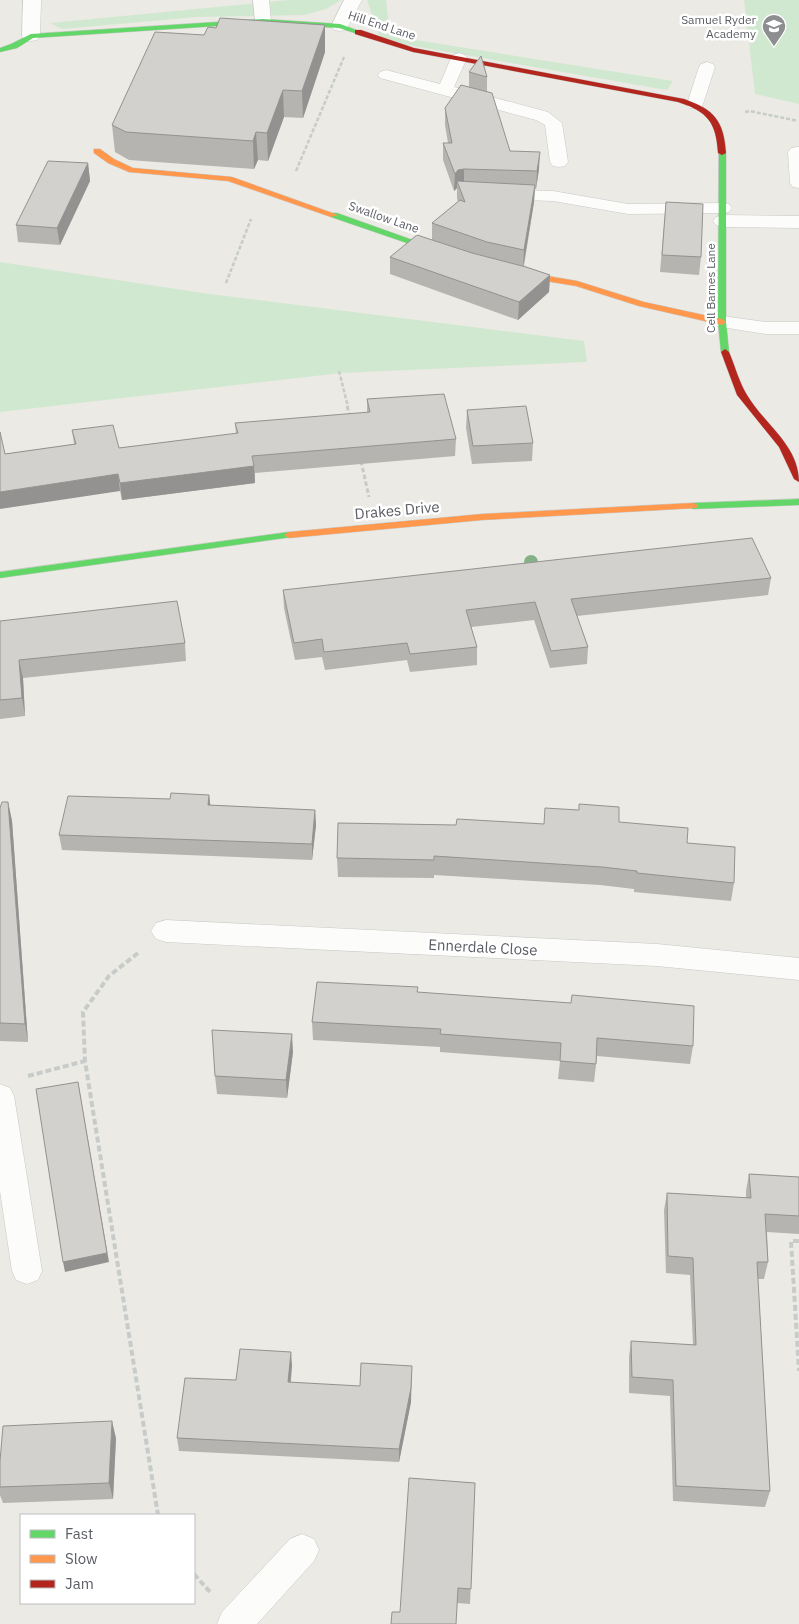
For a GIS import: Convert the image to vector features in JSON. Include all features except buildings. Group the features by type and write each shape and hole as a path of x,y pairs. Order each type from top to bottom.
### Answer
{"street":[{"path":"31,36 32,0"},
{"path":"348,29 353,0"},
{"name":"Hill End Lane","path":"0,50 14,46 31,36 263,21 348,29 413,50 669,97 695,104"},
{"path":"695,104 710,112 716,120"},
{"name":"Cell Barnes Lane","path":"716,120 722,143 723,166 722,322 724,349 742,395 783,446 799,479"},
{"name":"Swallow Lane","path":"97,151 111,161 132,170 229,179 452,256"},
{"path":"723,214 799,222"},
{"path":"499,270 577,284 642,304 722,322"},
{"name":"Drakes Drive","path":"0,575 190,547 376,526 548,513 799,502"},
{"name":"Ennerdale Close","path":"166,931 657,955 799,969"}],"lane":[{"path":"260,0 263,21"},
{"path":"445,90 459,58"},
{"path":"695,104 707,67"},
{"path":"386,75 542,116 554,123 559,162"},
{"path":"797,152 799,183"},
{"path":"484,194 553,196 628,209 723,214"},
{"path":"722,322 766,328 799,328"},
{"path":"10,1087 27,1271"},
{"path":"234,1624 302,1550"}],"path":[{"path":"285,198 348,29"},
{"path":"716,120 750,111 799,122"},
{"path":"226,283 263,190"},
{"path":"339,371 351,419"},
{"path":"360,458 376,526"},
{"path":"158,1514 86,1061 83,1012 109,976 166,931"},
{"path":"10,1087 86,1061"},
{"path":"799,1241 791,1241 799,1372"}],"green space":[{"path":"289,0 341,0 326,9 304,15 197,17 62,29 50,23"},
{"path":"367,0 386,0 390,36 673,81 667,90 402,44 379,35"},
{"name":"Samuel Ryder Academy","path":"744,0 799,0 799,104 755,94"},
{"path":"0,262 202,293 584,341 587,362 341,373 0,412"}],"traffic: fast":[{"path":"0,50 14,46 31,36 263,21 340,26 358,32"},
{"path":"722,153 722,322 725,352"},
{"path":"334,215 445,253"},
{"path":"693,506 799,502"},
{"path":"0,575 289,535"}],"traffic: slow":[{"path":"97,151 111,161 132,170 229,179 334,215"},
{"path":"512,273 577,284 642,304 722,322"},
{"path":"289,535 482,517 693,506"}],"traffic: jam":[{"path":"358,32 413,50 681,100 701,108 714,120 721,139 722,153"},
{"path":"725,352 742,395 783,446 799,479"}],"place":[{"name":"Samuel Ryder Academy","path":"774,47"}]}
